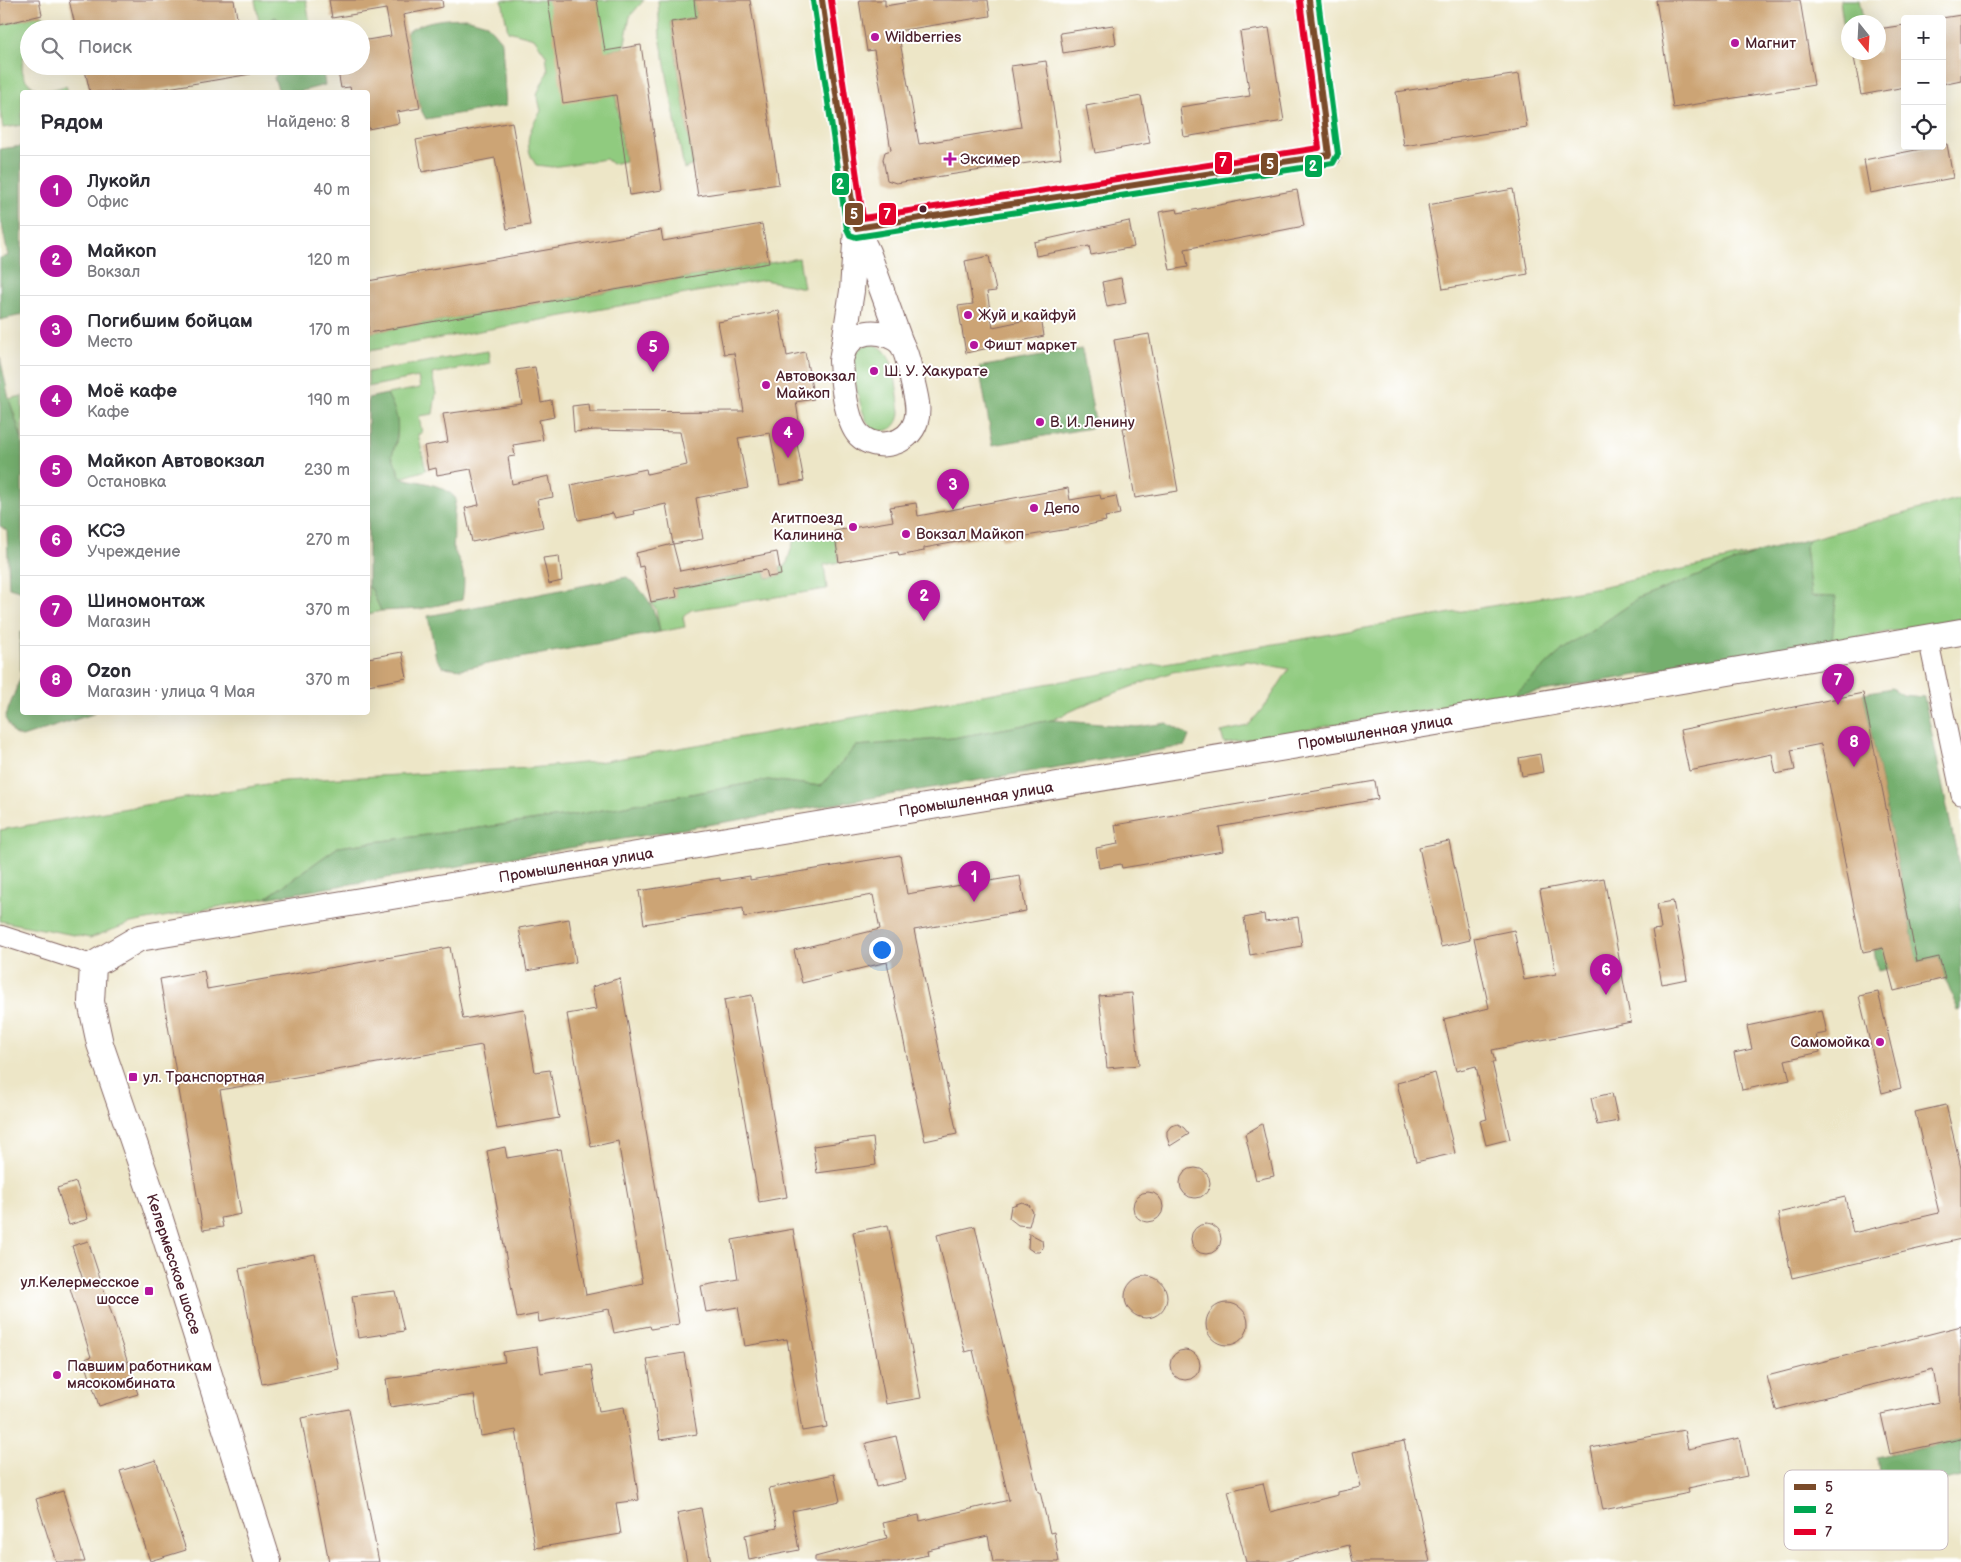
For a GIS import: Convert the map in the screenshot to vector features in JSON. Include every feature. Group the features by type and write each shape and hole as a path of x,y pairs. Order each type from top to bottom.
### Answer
{"main road":[{"name":"Промышленная улица","path":"93,965 139,938 1961,632"},
{"name":"Келермесское шоссе","path":"93,965 91,1002 100,1044 157,1210 268,1562"}],"street":[{"path":"822,0 856,228 852,292 842,356 842,372 853,426 869,442 880,445 891,444 901,440 910,433 918,412 906,353 868,252 856,228"},
{"path":"856,228 1329,155 1309,0"},
{"path":"842,356 850,342 859,335 870,332 881,332 892,336 901,343"},
{"path":"1928,638 1961,794"},
{"path":"0,934 93,965"}],"green space":[{"path":"255,0 306,0 309,20 279,20 275,17 270,20 259,20"},
{"path":"502,0 644,0 630,16 624,48 609,50 625,161 612,164 606,159 552,167 536,165 528,144 530,131 541,111 537,94 548,71 546,55 534,38 508,31"},
{"path":"658,0 694,0 696,18 671,22 693,165 684,169 660,37"},
{"path":"1840,0 1859,0 1862,15 1842,15"},
{"path":"42,15 48,19 48,20 21,20"},
{"path":"466,18 487,24 502,42 506,106 426,119 420,108 406,33 428,22 442,19"},
{"path":"20,20 20,75 23,75 35,88 42,90 20,90 20,125 3,128 0,110 0,25"},
{"path":"276,75 323,75 325,85 306,90 285,90 278,89 274,78"},
{"path":"66,86 67,90 51,90"},
{"path":"20,146 20,315 0,320 0,258 8,256 0,215 0,149"},
{"path":"799,258 804,288 764,280 370,351 370,333"},
{"path":"869,344 878,346 885,352 894,370 896,381 900,411 898,421 892,428 883,431 872,429 864,416 854,372 854,356 860,348"},
{"path":"1082,349 1096,427 993,445 979,367"},
{"path":"488,351 490,363 432,374 436,394 433,414 419,416 422,433 418,434 426,470 401,478 392,455 398,431 396,417 387,394 420,388 418,377 370,387 370,372"},
{"path":"0,357 9,399 20,433 20,590 9,587 7,531 0,526"},
{"path":"387,394 391,402 397,424 392,455 401,478 439,487 456,499 453,549 463,573 462,600 420,609 381,611 370,588 370,398"},
{"path":"20,396 20,433 9,399"},
{"path":"1961,498 1961,619 1832,642 1811,596 1805,547 1810,539"},
{"path":"834,531 839,562 824,565 827,589 691,610 683,617 685,627 660,632 656,609 651,603 677,598 675,589 765,571 767,578 782,575 780,567 786,566 794,540"},
{"path":"1810,539 1805,547 1811,596 1836,597 1832,642 1513,696 1558,654 1638,599 1757,553"},
{"path":"1757,553 1638,599 1558,654 1513,696 1224,743 1221,732 1248,726 1267,703 1289,669 1248,661 1172,672 1093,701 1052,720 953,738 856,746 821,786 768,780 575,815 338,847 266,898 131,923 90,938 0,921 0,830 284,781 530,768 605,761 1600,587"},
{"path":"627,577 649,601 660,632 461,669 443,667 436,658 428,616"},
{"path":"370,588 371,588 381,611 370,614"},
{"path":"20,679 20,715 90,715 22,737 14,734 5,718"},
{"path":"1892,688 1903,695 1924,697 1961,874 1961,1010 1958,1011 1939,957 1878,971 1874,950 1913,941 1863,693"},
{"path":"1052,720 1137,727 1167,723 1189,736 1185,746 266,898 338,847 575,815 768,780 821,786 856,746 953,738"},
{"path":"1961,1439 1961,1476 1948,1479 1948,1470 1879,1470 1877,1458"}],"building":[{"path":"0,0 39,0 42,15 0,25"},
{"path":"69,0 234,0 237,20 74,20"},
{"path":"329,0 442,0 443,7 403,15 420,108 397,112 399,123 370,129 370,90 351,90 350,87 341,88 339,75 370,75 370,40 391,36 386,9 332,18"},
{"path":"548,0 597,0 605,51 641,45 662,190 630,195 616,95 563,103"},
{"path":"694,0 750,0 779,184 698,196 671,22 696,18"},
{"path":"859,0 885,0 885,6 921,0 988,0 990,16 898,31 919,144 1021,127 1011,66 1046,61 1061,158 896,183 887,180 883,159 885,152 891,150 874,50 867,51"},
{"name":"Магнит","path":"1656,0 1800,0 1814,85 1673,108"},
{"path":"1961,15 1961,80 1946,83 1946,60 1946,17"},
{"path":"1113,25 1116,44 1063,53 1060,33"},
{"path":"1901,26 1901,88 1861,95 1854,60 1886,60 1886,28"},
{"path":"1269,28 1284,121 1184,137 1180,107 1250,96 1240,32"},
{"path":"1519,74 1527,127 1404,146 1396,92"},
{"path":"86,75 245,75 156,90 90,90"},
{"path":"1141,96 1150,143 1095,153 1086,106"},
{"path":"512,122 530,225 507,229 495,158 422,172 416,140"},
{"path":"1946,144 1953,178 1870,193 1864,160 1916,150 1946,150"},
{"path":"1513,189 1528,274 1443,289 1428,205"},
{"path":"1297,190 1304,226 1185,249 1188,267 1170,270 1159,212 1177,209 1178,213"},
{"path":"1129,221 1134,247 1091,255 1089,246 1036,256 1034,242"},
{"path":"762,224 769,263 370,333 370,281 661,230 663,241"},
{"path":"989,256 996,291 987,292 993,327 1041,317 1044,336 966,353 958,306 973,304 965,261"},
{"path":"1121,278 1126,303 1107,307 1102,282"},
{"path":"779,311 787,356 805,352 814,399 796,402 800,427 794,428 804,481 780,485 770,433 738,438 748,488 696,498 703,539 673,544 666,504 633,511 634,514 615,518 613,513 578,520 571,485 646,469 647,474 687,465 680,432 595,430 574,432 572,406 589,404 590,412 744,411 734,353 724,354 718,322"},
{"path":"1149,334 1178,491 1135,498 1123,428 1129,427 1114,340"},
{"path":"535,367 541,402 551,400 554,417 539,420 543,440 513,445 515,456 508,457 512,484 549,476 553,497 537,500 543,527 472,542 465,508 479,505 471,469 437,475 436,468 428,470 424,446 448,442 443,414 522,404 516,370"},
{"path":"1068,488 1070,500 1100,495 1101,499 1116,496 1120,514 1105,517 1106,521 1075,528 1002,540 1001,534 924,548 924,551 899,556 898,552 839,562 834,531 893,521 890,507 916,503 918,516"},
{"path":"673,544 680,571 777,552 781,575 768,577 766,570 675,588 677,597 651,602 643,566 639,567 636,553"},
{"path":"559,556 562,581 549,584 543,558"},
{"path":"402,652 407,678 370,685 370,658"},
{"path":"1863,693 1917,962 1939,957 1945,978 1894,991 1883,948 1863,952 1821,744 1791,750 1795,770 1776,774 1772,754 1689,771 1680,730"},
{"path":"1540,754 1543,772 1522,776 1519,758"},
{"path":"1375,781 1378,799 1219,827 1223,851 1122,868 1121,864 1099,868 1096,848 1118,844 1115,825"},
{"path":"1449,841 1470,940 1441,947 1419,847"},
{"path":"900,855 907,894 961,885 961,881 976,878 977,883 1020,876 1026,911 914,930 957,1134 925,1141 887,962 802,983 794,950 880,929 873,895 744,917 743,908 644,924 639,891 720,878 720,881 750,876 750,880"},
{"path":"1604,878 1631,1022 1492,1050 1495,1062 1492,1062 1510,1139 1486,1145 1480,1121 1487,1119 1476,1066 1456,1071 1444,1019 1489,1008 1474,938 1514,930 1524,980 1556,974 1540,890"},
{"path":"1673,901 1687,979 1662,984 1652,930 1661,929 1657,904"},
{"path":"1264,914 1265,922 1298,917 1302,946 1250,955 1244,918"},
{"path":"569,919 576,962 527,971 519,928"},
{"path":"450,947 463,1019 524,1009 535,1072 550,1070 559,1118 497,1129 482,1045 220,1090 241,1214 221,1218 223,1227 203,1230 160,979 204,971 207,989"},
{"path":"620,978 679,1324 651,1329 650,1326 614,1333 609,1309 539,1322 538,1314 517,1318 487,1151 505,1147 507,1158 561,1149 586,1295 643,1283 618,1141 591,1147 567,1014 596,1009 592,987"},
{"name":"Самомойка","path":"1878,992 1901,1088 1882,1093 1859,996"},
{"path":"1132,993 1139,1065 1107,1068 1099,996"},
{"path":"752,995 787,1197 759,1202 724,1000"},
{"path":"1822,1010 1827,1033 1816,1035 1820,1052 1785,1060 1790,1080 1742,1090 1734,1053 1752,1049 1747,1026"},
{"path":"1435,1073 1455,1153 1416,1162 1397,1083"},
{"path":"1612,1093 1618,1121 1597,1125 1591,1098"},
{"path":"1946,1105 1961,1168 1961,1239 1792,1278 1778,1213 1845,1197 1853,1233 1939,1213 1915,1112"},
{"path":"1178,1124 1189,1134 1170,1146 1167,1131 1171,1126"},
{"path":"1262,1124 1274,1176 1256,1180 1245,1134"},
{"path":"873,1138 876,1165 817,1173 813,1146"},
{"path":"1195,1168 1201,1169 1209,1177 1209,1189 1201,1197 1195,1198 1189,1197 1181,1189 1180,1183 1181,1177 1189,1169"},
{"path":"76,1182 88,1219 69,1225 57,1188"},
{"path":"1148,1192 1154,1193 1162,1201 1162,1213 1154,1221 1148,1222 1142,1221 1134,1213 1133,1207 1134,1201 1142,1193"},
{"path":"1022,1202 1029,1205 1033,1212 1029,1226 1018,1225 1009,1218 1011,1206"},
{"path":"1206,1224 1212,1225 1220,1233 1220,1245 1212,1253 1206,1254 1200,1253 1192,1245 1191,1239 1192,1233 1200,1225"},
{"path":"888,1225 921,1398 886,1404 853,1232"},
{"path":"975,1226 1038,1492 1040,1492 1050,1533 1054,1532 1059,1562 993,1562 988,1536 927,1550 928,1555 897,1562 815,1562 815,1557 887,1538 883,1523 919,1515 920,1521 1009,1500 973,1350 965,1352 937,1235"},
{"path":"793,1229 827,1427 802,1431 787,1339 745,1346 738,1307 706,1312 701,1286 738,1279 732,1240"},
{"path":"1029,1233 1042,1240 1043,1248 1039,1252 1034,1252 1028,1248"},
{"path":"88,1241 138,1394 99,1406 84,1359 91,1357 70,1288 84,1283 72,1246"},
{"path":"315,1254 339,1369 262,1384 239,1269"},
{"path":"1142,1276 1150,1276 1161,1282 1167,1297 1161,1312 1150,1318 1142,1318 1131,1312 1125,1301 1125,1293 1131,1282"},
{"path":"395,1291 404,1331 358,1338 352,1296"},
{"path":"1223,1303 1231,1303 1242,1309 1248,1324 1242,1339 1231,1345 1223,1345 1212,1339 1206,1328 1206,1320 1212,1309"},
{"path":"1961,1326 1961,1439 1890,1454 1881,1414 1939,1402 1933,1369 1776,1410 1767,1376"},
{"path":"537,1347 541,1373 591,1365 599,1411 624,1407 639,1500 616,1503 621,1534 535,1548 516,1430 481,1436 474,1395 390,1407 386,1379 505,1362 503,1352"},
{"path":"1185,1350 1191,1351 1199,1359 1199,1371 1191,1379 1185,1380 1179,1379 1171,1371 1170,1365 1171,1359 1179,1351"},
{"path":"684,1353 697,1434 660,1440 647,1359"},
{"path":"349,1409 379,1562 329,1562 301,1418"},
{"path":"1684,1430 1688,1449 1739,1438 1747,1476 1688,1488 1689,1493 1603,1510 1591,1448"},
{"path":"896,1436 906,1480 876,1487 866,1443"},
{"path":"1404,1441 1430,1562 1353,1562 1349,1545 1283,1562 1246,1562 1228,1491 1263,1483 1270,1512 1338,1495 1338,1492 1361,1487 1353,1452"},
{"path":"156,1460 186,1550 150,1561 120,1471"},
{"path":"834,1474 840,1501 792,1511 799,1550 749,1560 745,1535 777,1528 769,1488"},
{"path":"63,1491 85,1562 56,1562 36,1499"},
{"path":"701,1508 711,1562 687,1562 677,1513"}],"transit line":[{"name":"5","path":"822,0 856,228 1329,155 1309,0"},
{"name":"7","path":"831,0 863,218 1319,148 1300,1"},
{"name":"2","path":"813,1 847,229 850,235 856,237 1333,163 1338,154 1318,0"}],"place":[{"name":"Wildberries","path":"875,37"},
{"name":"Магнит","path":"1735,43"},
{"name":"Эксимер","path":"950,159"},
{"name":"Жуй и кайфуй","path":"968,315"},
{"name":"Фишт маркет","path":"974,345"},
{"name":"Ш. У. Хакурате","path":"874,371"},
{"name":"Майкоп Автовокзал","path":"653,372"},
{"name":"Автовокзал Майкоп","path":"766,385"},
{"name":"В. И. Ленину","path":"1040,422"},
{"name":"Моё кафе","path":"788,458"},
{"name":"Депо","path":"1034,508"},
{"name":"Погибшим бойцам","path":"953,510"},
{"name":"Агитпоезд Калинина","path":"853,527"},
{"name":"Вокзал Майкоп","path":"906,534"},
{"name":"Майкоп","path":"924,621"},
{"name":"Шиномонтаж","path":"1838,705"},
{"name":"Ozon","path":"1854,767"},
{"name":"Лукойл","path":"974,902"},
{"name":"КСЭ","path":"1606,995"},
{"name":"Самомойка","path":"1880,1042"},
{"name":"ул. Транспортная","path":"133,1077"},
{"name":"ул.Келермесское шоссе","path":"149,1291"},
{"name":"Павшим работникам мясокомбината","path":"57,1375"}]}
